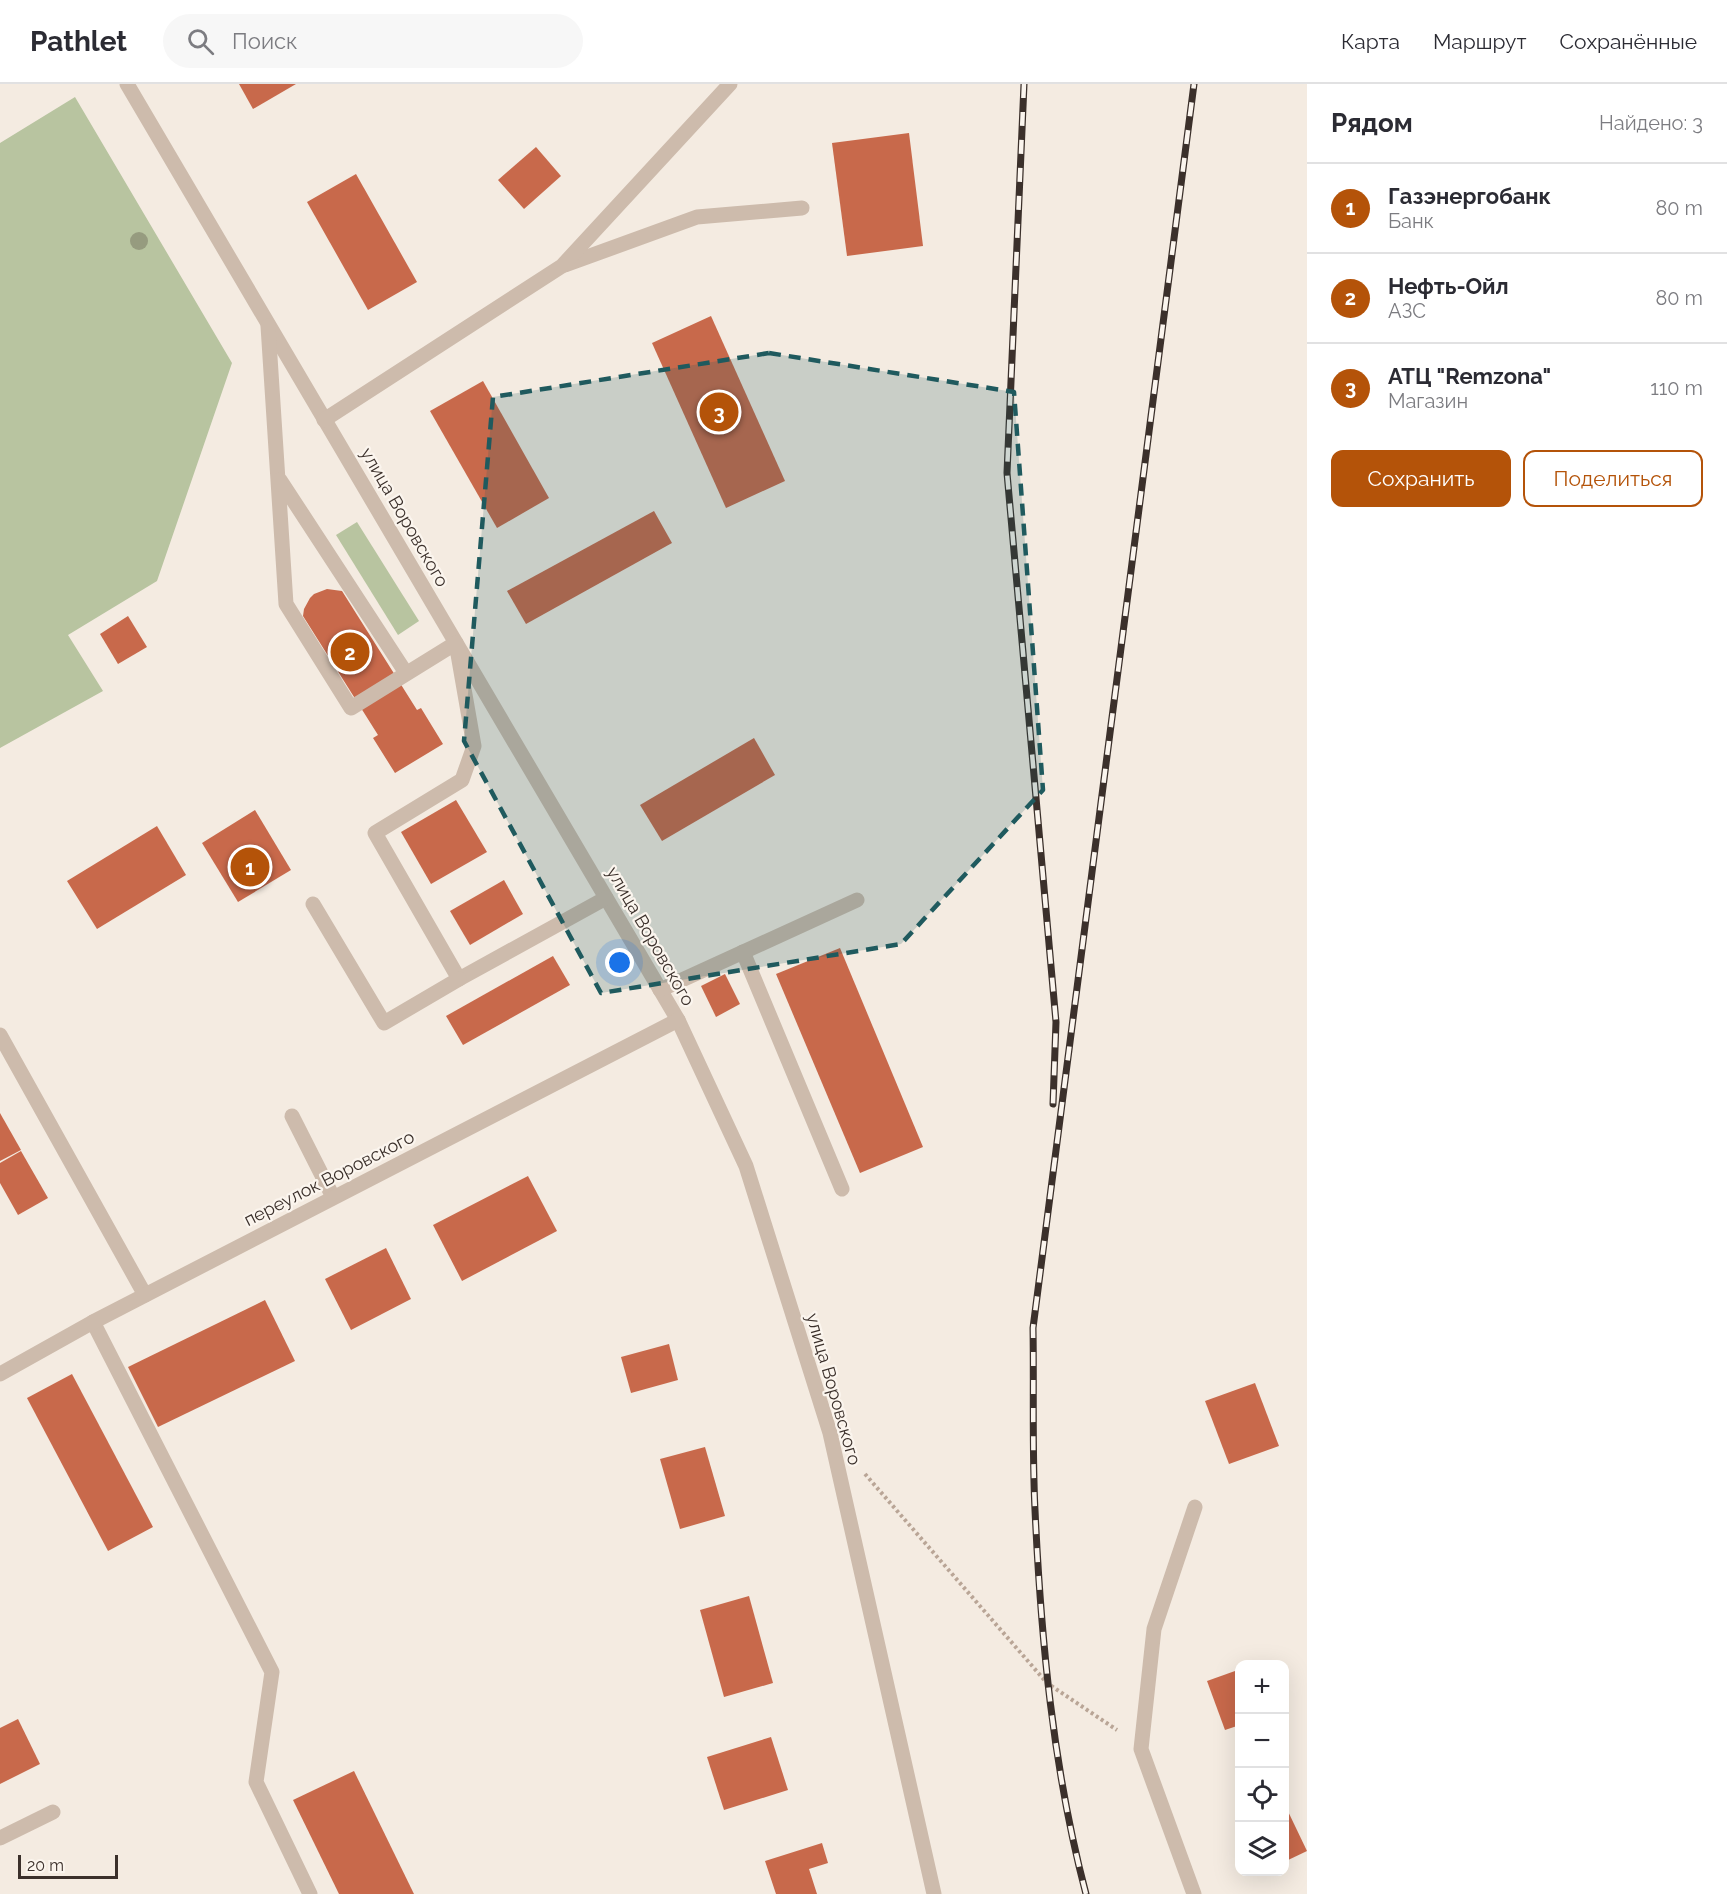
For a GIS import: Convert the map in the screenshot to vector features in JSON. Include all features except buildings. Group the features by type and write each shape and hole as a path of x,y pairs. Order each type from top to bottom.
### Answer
{"street":[{"name":"улица Воровского","path":"128,84 678,1020 746,1166 830,1433 934,1894"},
{"path":"562,266 730,84"},
{"path":"324,420 562,266 698,217 802,208"},
{"path":"268,323 286,604 351,708 456,643 474,746 462,780 375,833 459,979"},
{"path":"278,478 406,673"},
{"path":"313,904 384,1023 606,898"},
{"path":"660,990 857,900"},
{"path":"743,952 843,1189"},
{"name":"переулок Воровского","path":"0,1374 93,1322 678,1020"},
{"path":"0,1035 145,1295"},
{"path":"292,1116 333,1197"},
{"path":"93,1322 272,1672 256,1782 310,1894"},
{"path":"1194,1894 1141,1749 1154,1629 1195,1508"},
{"path":"0,1838 53,1812"}],"path":[{"path":"861,1469 1047,1683 1112,1726 1141,1749"}],"highlighted area":[{"path":"769,353 1014,392 1043,790 901,944 601,993 464,741 493,397"}],"green space":[{"path":"75,97 232,363 157,581 68,635 103,691 0,748 0,143"},
{"path":"357,522 419,621 398,635 336,535"}],"railway":[{"path":"1024,84 1007,473 1056,1022 1053,1104"},
{"path":"1086,1894 1065,1799 1045,1655 1034,1487 1033,1328 1194,84"}],"place":[{"name":"АТЦ \"Remzona\"","path":"719,412"},
{"name":"Нефть-Ойл","path":"350,652"},
{"name":"Газэнергобанк","path":"250,867"}]}
